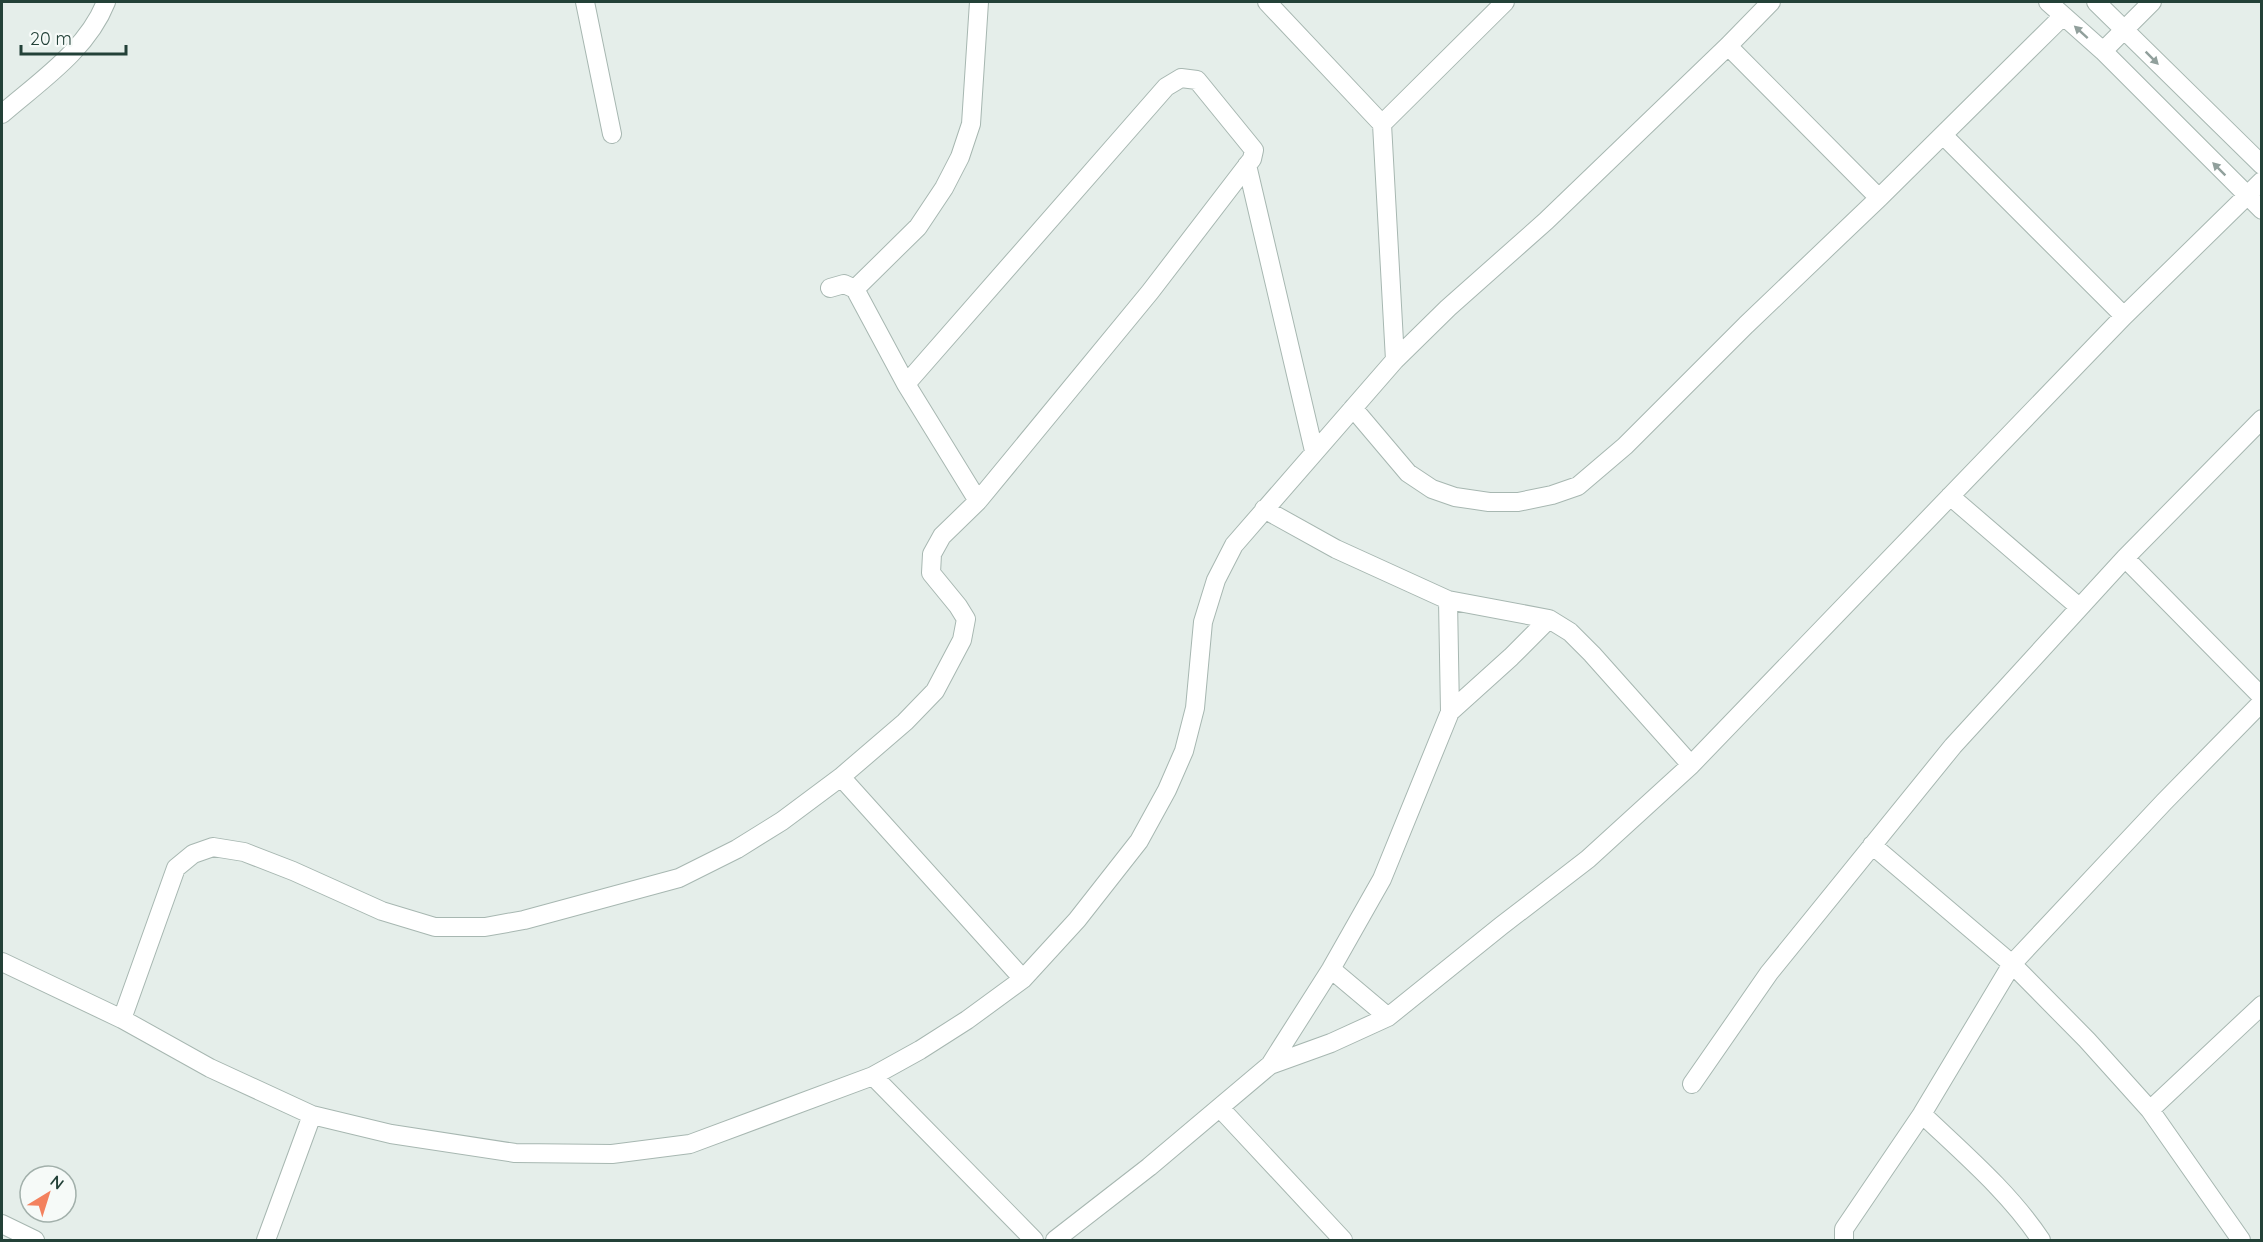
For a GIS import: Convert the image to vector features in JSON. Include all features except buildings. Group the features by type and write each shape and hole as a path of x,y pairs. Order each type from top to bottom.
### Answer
{"street":[{"path":"2,114 75,50 88,35 106,2"},
{"path":"585,2 612,134"},
{"path":"855,289 918,227 944,188 960,157 970,124 979,2"},
{"path":"1267,2 1382,124 1395,360"},
{"path":"1382,124 1505,2"},
{"path":"2,962 122,1019 210,1068 312,1115 391,1134 515,1153 612,1154 690,1144 873,1076 968,1020 1023,979 1077,920 1139,841 1167,790 1184,751 1195,708 1203,622 1216,580 1234,545 1264,509 1395,360 1448,308 1546,221 1771,2"},
{"path":"2048,2 2103,51 2262,210"},
{"path":"2096,2 2262,165"},
{"path":"2103,51 2152,2"},
{"path":"1353,408 1408,474 1432,489 1455,497 1518,501 1552,495 1578,486 1625,446 1746,325 1880,198 2063,15"},
{"path":"1728,46 1880,198"},
{"path":"122,1019 176,868 193,854 213,847 244,852 382,911 435,927 485,927 524,920 680,878 782,821 841,777 905,722 935,691 962,640 966,619 931,573 932,554 942,536 978,501 1150,292 1252,159 1254,150 1197,80 1181,78 1166,87 906,384"},
{"path":"1943,135 2124,316"},
{"path":"1247,165 1314,451"},
{"path":"1270,1065 1331,1043 1388,1017 1588,859 1691,765 2032,414 2124,316 2262,181"},
{"path":"830,288 844,284 855,289 906,384 978,501"},
{"path":"1692,1084 1769,973 1953,746 2125,558 2262,419"},
{"path":"1950,496 2079,607"},
{"path":"1264,509 1336,549 1448,600 1549,619 1570,632 1592,654 1691,765"},
{"path":"2125,558 2262,697"},
{"path":"1054,1240 1149,1167 1270,1065 1331,969 1382,879 1449,712 1448,600"},
{"path":"1449,712 1511,657 1549,619"},
{"path":"1844,1240 1844,1229 1922,1114 2012,964 2164,802 2262,702"},
{"path":"841,777 1023,979"},
{"path":"1872,845 2012,964 2087,1040 2150,1110 2241,1240"},
{"path":"1331,969 1388,1017"},
{"path":"2150,1110 2262,1005"},
{"path":"873,1076 1034,1240"},
{"path":"1220,1108 1343,1240"},
{"path":"1922,1114 1996,1184 2041,1240"},
{"path":"266,1240 312,1115"},
{"path":"2,1224 35,1240"}]}
